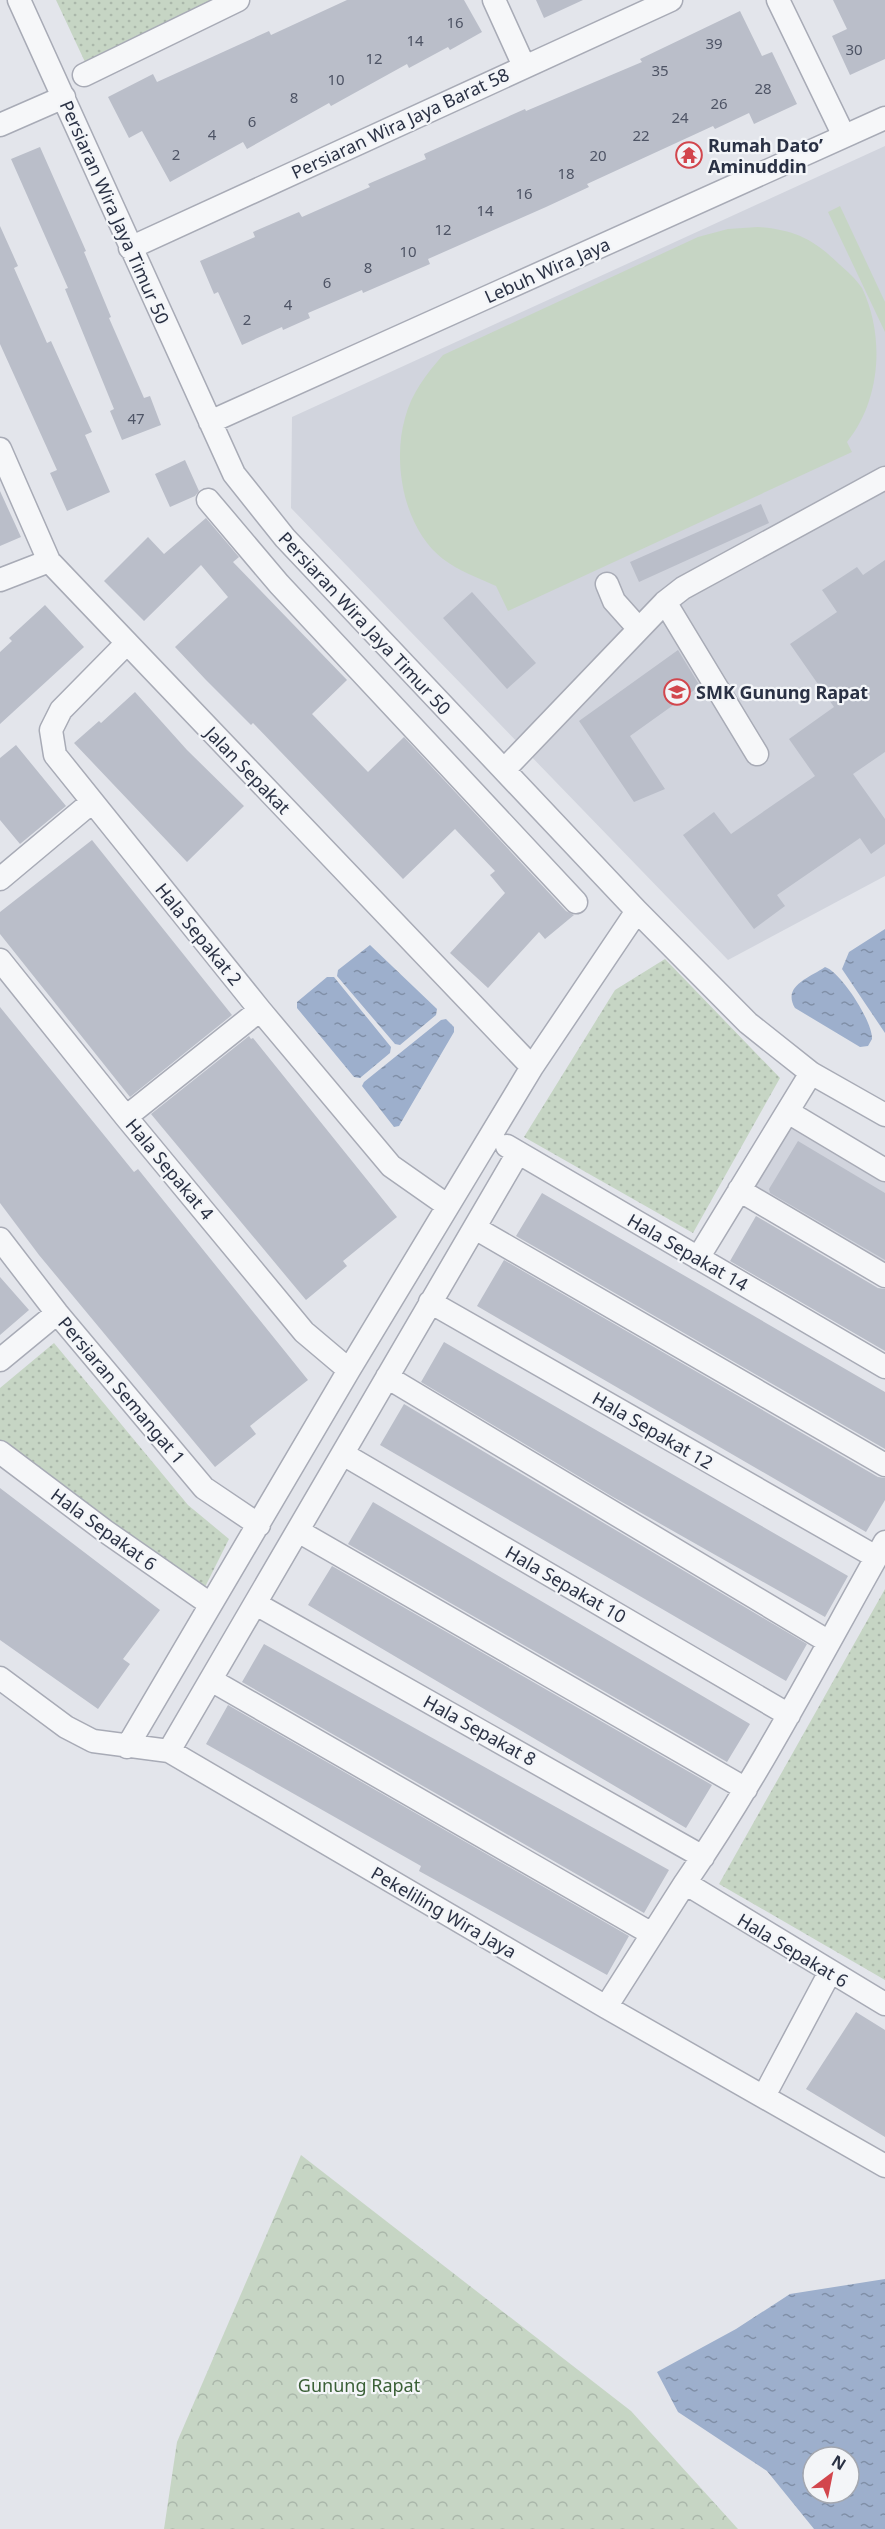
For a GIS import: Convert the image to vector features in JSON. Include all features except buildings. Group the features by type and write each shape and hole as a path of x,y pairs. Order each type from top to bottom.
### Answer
{"street":[{"name":"Persiaran Wira Jaya Timur 50","path":"19,0 234,474 285,538 637,911 748,1023 811,1073 885,1114"},
{"path":"84,75 238,0"},
{"path":"494,0 524,66"},
{"name":"Persiaran Wira Jaya Barat 58","path":"130,248 671,0"},
{"path":"778,0 844,136"},
{"path":"0,125 64,97"},
{"name":"Lebuh Wira Jaya","path":"210,422 885,118"},
{"name":"Jalan Sepakat","path":"0,448 49,561 532,1067"},
{"path":"504,770 665,602 683,588 885,478"},
{"path":"208,500 279,584 576,902"},
{"path":"279,584 305,559"},
{"path":"0,580 49,561"},
{"path":"607,584 614,601 639,629"},
{"path":"665,602 757,754"},
{"name":"Hala Sepakat 2","path":"127,643 61,710 51,730 55,755 260,1010 391,1166 447,1206"},
{"path":"376,687 401,661"},
{"path":"0,879 92,802"},
{"path":"127,1747 447,1206 532,1067 637,911"},
{"name":"Hala Sepakat 4","path":"0,960 304,1332 349,1370"},
{"path":"126,1117 260,1010"},
{"path":"698,1258 811,1073"},
{"path":"788,1112 885,1170"},
{"name":"Hala Sepakat 14","path":"490,1136 885,1367"},
{"path":"169,1751 518,1152"},
{"path":"739,1190 885,1276"},
{"path":"475,1228 885,1465"},
{"name":"Persiaran Semangat 1","path":"0,1239 57,1313 204,1488 259,1525"},
{"name":"Hala Sepakat 12","path":"430,1302 881,1550"},
{"path":"0,1360 57,1313"},
{"path":"387,1377 829,1642"},
{"name":"Hala Sepakat 6","path":"0,1452 105,1531 210,1604"},
{"name":"Hala Sepakat 10","path":"343,1454 789,1715"},
{"path":"298,1531 746,1789"},
{"path":"606,2007 652,1934 694,1889 703,1857 789,1715 881,1550"},
{"name":"Hala Sepakat 8","path":"256,1604 703,1857"},
{"name":"Pekeliling Wira Jaya","path":"0,1678 66,1727 93,1741 169,1751 606,2007 885,2166"},
{"path":"211,1680 652,1934"},
{"name":"Hala Sepakat 6","path":"694,1889 885,2004"},
{"path":"764,2096 830,1972"}],"shaded area":[{"name":"SMK Gunung Rapat","path":"885,146 885,876 728,960 291,508 292,417"},
{"path":"788,1111 885,1169 885,1273 742,1188"}],"green space":[{"path":"56,0 211,0 85,62"},
{"path":"840,206 885,302 885,332 828,212"},
{"path":"758,227 793,233 812,242 830,255 862,288 874,326 876,367 867,407 847,442 852,452 508,611 496,586 455,567 430,546 410,513 401,474 401,436 408,409 420,384 443,355 698,237 728,229"},
{"path":"665,959 780,1078 693,1233 524,1137 615,990"},
{"path":"54,1343 188,1505 229,1539 204,1589 0,1441 0,1388"},
{"path":"885,1589 885,1980 719,1884"},
{"name":"Gunung Rapat","path":"301,2155 631,2411 738,2529 164,2529 177,2442"}],"water":[{"path":"885,929 885,1033 842,969 849,952"},
{"path":"370,945 437,1009 436,1015 400,1045 395,1044 337,976 338,970"},
{"path":"825,967 847,987 862,1010 871,1031 872,1039 868,1046 860,1047 795,1008 792,994 795,988 799,983"},
{"path":"327,977 334,977 391,1047 390,1053 360,1078 354,1077 297,1008 297,1002"},
{"path":"446,1019 454,1027 454,1032 399,1126 394,1127 362,1086 441,1020"},
{"path":"885,2279 885,2529 814,2529 767,2471 678,2412 657,2372 736,2329 790,2294"}],"place":[{"name":"Rumah Dato’ Aminuddin","path":"689,155"},
{"name":"SMK Gunung Rapat","path":"677,692"}]}
